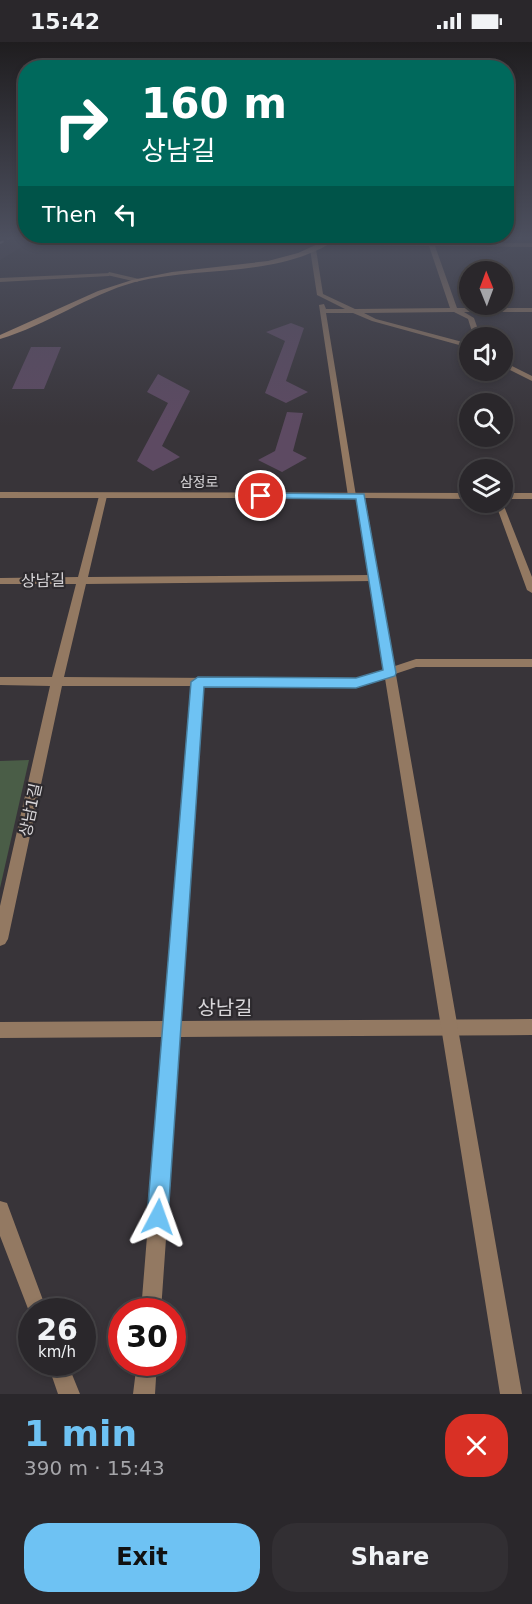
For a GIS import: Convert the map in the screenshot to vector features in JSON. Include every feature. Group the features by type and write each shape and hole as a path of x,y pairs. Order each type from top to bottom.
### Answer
{"main road":[{"path":"0,337 46,320 84,300"}],"street":[{"path":"321,300 356,496 374,578 511,1394"},
{"path":"331,300 402,329 459,343"},
{"path":"451,300 454,310 471,318 474,327"},
{"path":"324,311 532,310"},
{"path":"513,369 532,380"},
{"name":"삼정로","path":"0,495 459,496"},
{"name":"상남1길","path":"0,939 57,681 103,496"},
{"path":"513,496 532,496"},
{"path":"504,513 528,570 532,590"},
{"name":"상남길","path":"0,581 374,578"},
{"path":"0,681 356,683 416,663 532,663"},
{"path":"152,1298 198,682"},
{"name":"상남길","path":"0,1030 532,1027"},
{"path":"0,1210 32,1298"},
{"path":"62,1376 69,1394"},
{"path":"144,1394 146,1376"}],"green space":[{"path":"29,760 0,888 0,761"}],"building":[{"path":"291,323 304,328 286,381 308,392 286,403 265,393 285,341 266,332"},
{"path":"31,347 61,347 44,389 12,389"},
{"path":"158,374 190,391 162,446 180,457 153,471 137,461 168,403 147,392"},
{"path":"287,412 303,413 293,451 307,458 282,472 258,460 275,451"}],"route":[{"path":"158,1217 198,682 356,683 390,673 360,496 261,496"}]}
